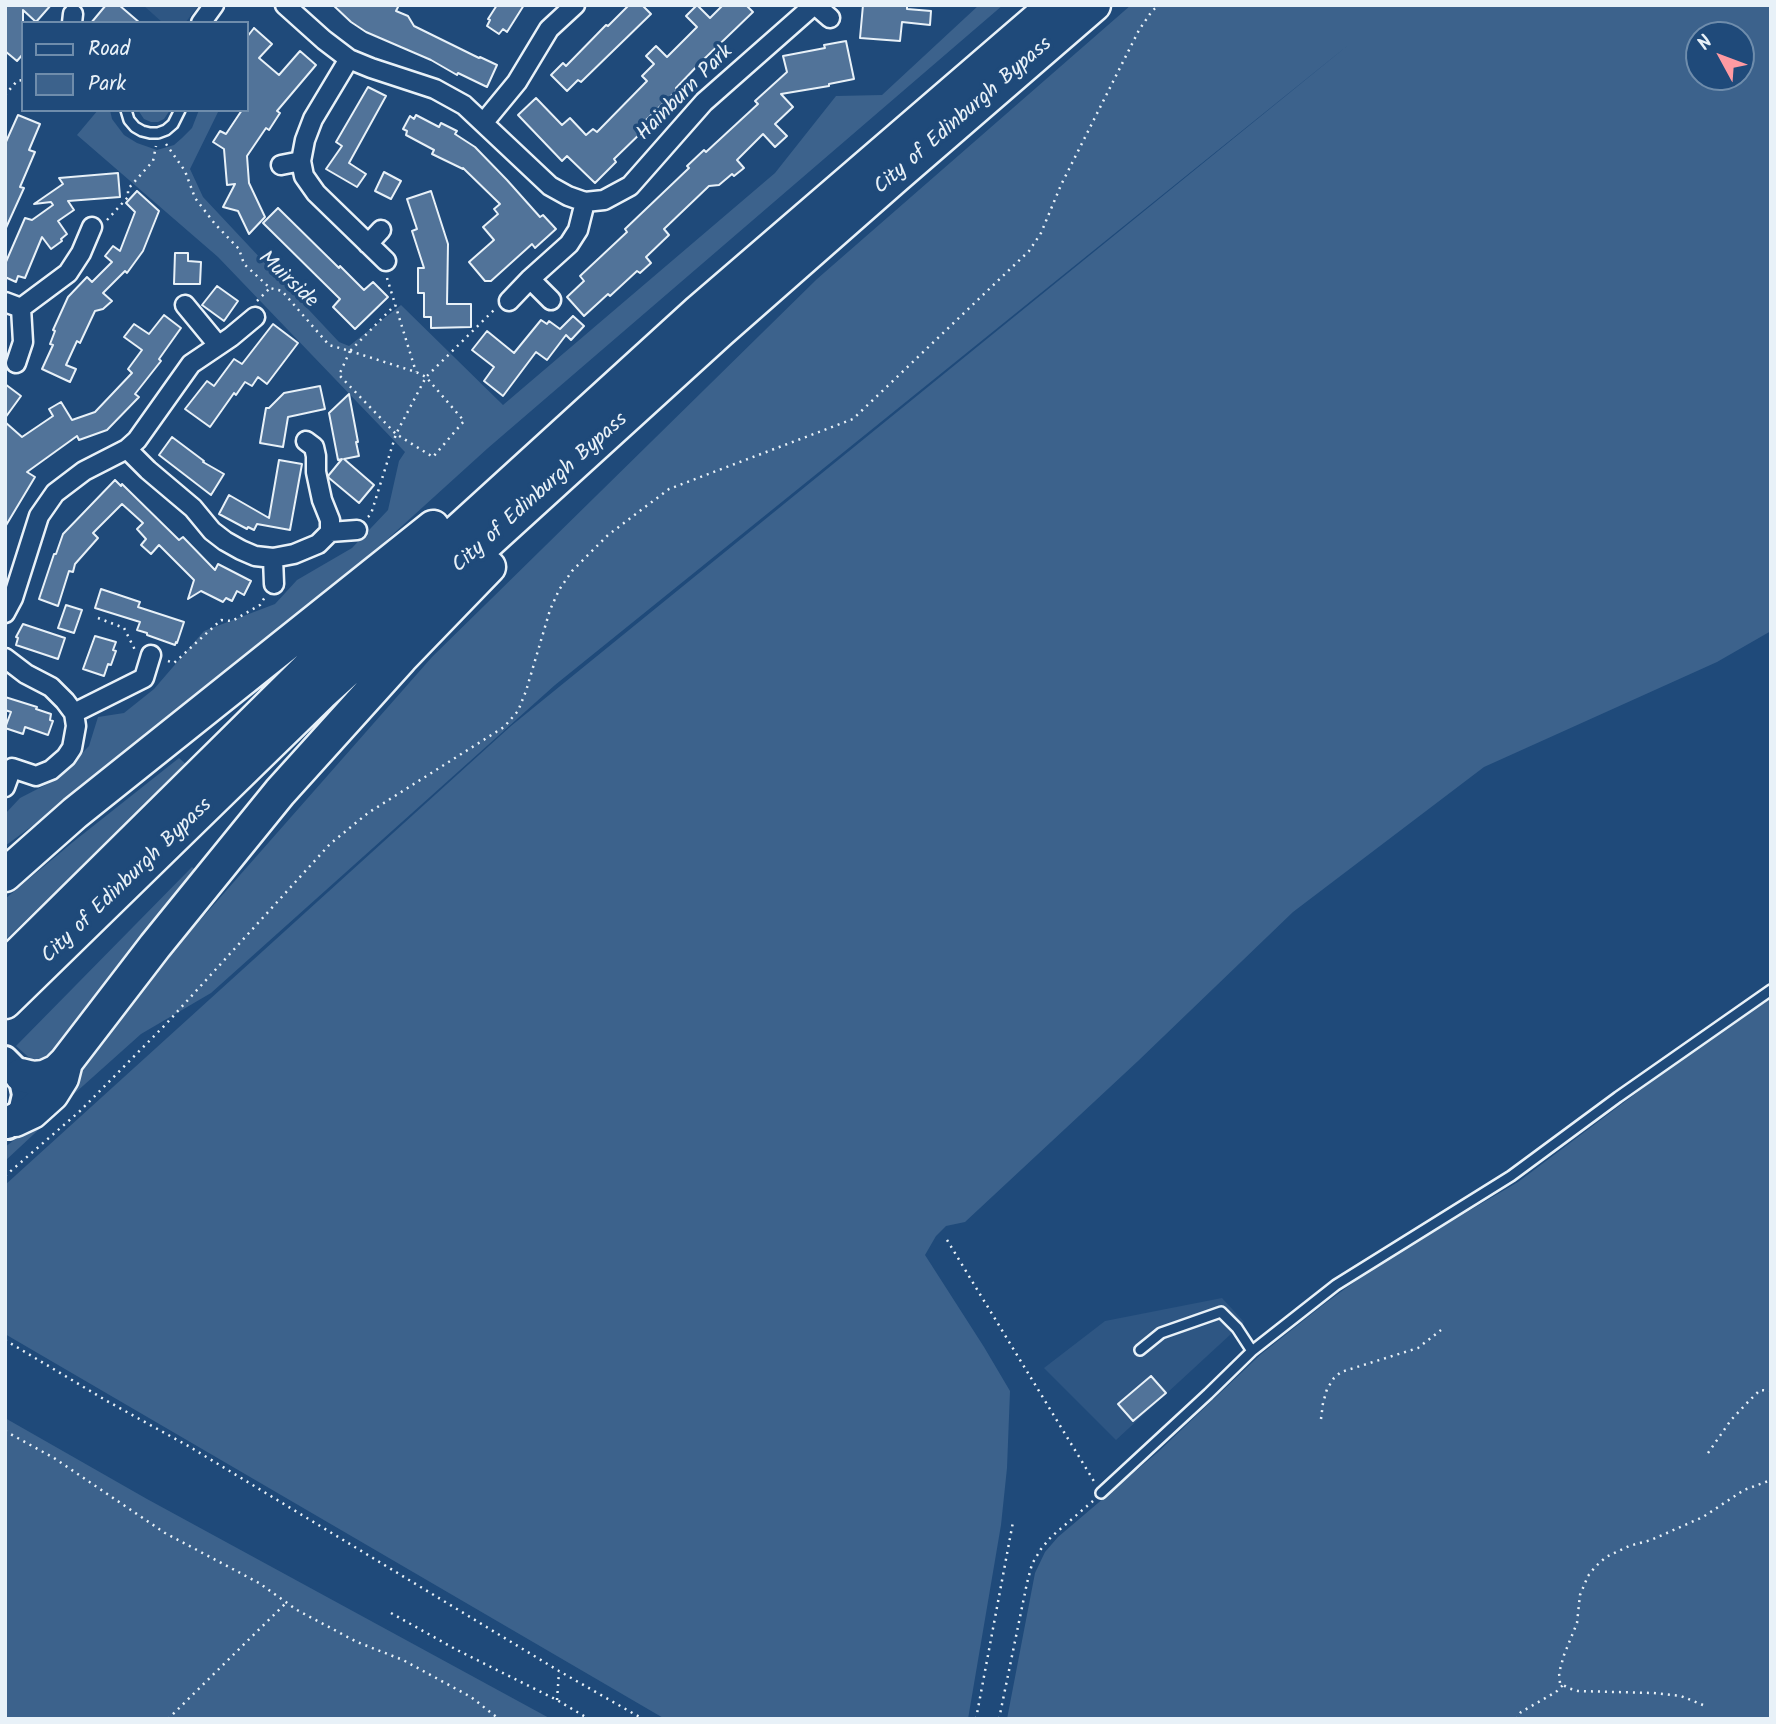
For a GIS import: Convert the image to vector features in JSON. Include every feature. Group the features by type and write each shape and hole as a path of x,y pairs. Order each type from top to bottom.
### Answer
{"highway":[{"name":"City of Edinburgh Bypass","path":"5,1002 709,321 1054,5"},
{"name":"City of Edinburgh Bypass","path":"5,967 314,662 709,321 895,177 1094,5"},
{"path":"5,874 75,813 338,604 709,321"},
{"path":"13,1067 33,1078 44,1077 57,1071 66,1062 155,946 280,792 709,321"},
{"path":"10,1124 32,1112 52,1094 62,1078 66,1062"}],"street":[{"path":"285,5 349,59 435,89 464,105 550,186 568,196 585,201 578,230 569,244 509,301"},
{"path":"484,122 517,82 549,29 575,5"},
{"name":"Hainburn Park","path":"585,201 604,200 630,186 704,102 814,5 830,18"},
{"path":"349,59 313,119 305,139 301,161 304,176 316,193 386,261"},
{"path":"281,165 301,161"},
{"path":"16,363 23,342 13,305 68,273 81,253 92,227"},
{"path":"368,244 381,230"},
{"path":"530,279 551,300"},
{"path":"185,305 218,345"},
{"path":"5,612 13,598 39,516 54,493 84,471 127,449 137,440 191,364 255,317"},
{"path":"306,441 314,447 316,472 330,520 330,532"},
{"path":"127,449 193,508 212,531 225,541 255,556 273,558 294,554 318,544 330,532 357,530"},
{"path":"273,558 274,584"},
{"path":"74,713 144,678 151,655"},
{"path":"5,658 26,674 51,687 74,713 76,726 72,748 51,770 36,776 12,768 5,787"},
{"path":"10,1124 22,1108 24,1095 13,1067"}],"lane":[{"path":"127,112 135,127 150,133 158,133 173,124 179,112"},
{"path":"1101,1493 1252,1351 1336,1285 1511,1176 1771,990"},
{"path":"1140,1350 1161,1333 1221,1312 1237,1328 1252,1351"}],"path":[{"path":"5,1177 80,1111 166,1024 330,844 368,813 504,727 518,710 526,691 550,610 559,590 572,571 608,535 669,489 853,419 1029,251 1041,233 1061,185 1139,30 1159,5"},
{"path":"5,95 17,81 21,80"},
{"path":"92,227 108,219 128,197 128,189 153,161 158,133"},
{"name":"Muirside","path":"158,133 185,171 195,198 239,249 244,264 270,288 282,291 329,345 426,377"},
{"path":"386,261 385,273 416,372"},
{"path":"357,530 371,514 396,434 426,377 498,306 509,301"},
{"path":"395,305 350,351 339,375 396,434 433,457 464,421 426,377"},
{"path":"98,618 124,628 135,650 174,663 221,620 232,621 260,604 274,584"},
{"path":"947,1240 1101,1493 1051,1537 1032,1564 999,1719"},
{"path":"1321,1419 1322,1403 1327,1389 1341,1372 1418,1348 1441,1330"},
{"path":"5,1340 190,1447 643,1719"},
{"path":"1708,1453 1731,1420 1760,1390 1771,1391"},
{"path":"5,1431 54,1458 165,1533 259,1583 297,1610 357,1642 403,1660 471,1697 499,1719"},
{"path":"1703,1705 1681,1696 1578,1691 1560,1683 1559,1673 1564,1655 1577,1623 1580,1595 1595,1567 1614,1553 1703,1517 1744,1490 1771,1480"},
{"path":"975,1719 1013,1522"},
{"path":"168,1719 287,1602"},
{"path":"391,1613 589,1719"},
{"path":"557,1700 559,1671"},
{"path":"1516,1719 1521,1712 1556,1692 1563,1685"}],"shaded area":[{"path":"143,5 199,5 187,21 161,21"},
{"path":"1222,1298 1244,1322 1116,1440 1044,1368 1105,1321"}],"green space":[{"path":"979,5 1003,5 488,448 381,545 204,693 5,846 5,814 20,798 57,779 89,746 98,717 124,713 154,689 204,631 275,604 297,580 352,548 388,510 399,461 405,452 218,257 77,135 96,112 110,112 112,119 124,135 157,150 174,145 182,138 192,128 198,112 218,112 190,169 203,197 339,342 349,346 401,305 503,405 775,173 836,96 882,95"},
{"path":"1131,5 1771,5 1771,631 1717,662 1484,767 1293,912 965,1222 946,1226 936,1236 925,1255 1010,1391 1007,1468 1001,1525 968,1719 665,1719 5,1334 5,1185 511,726 1352,42 555,685 211,993 141,1034 65,1102 92,1043 432,657 817,279"},
{"path":"139,112 169,112 158,122 144,119"},
{"path":"179,758 187,765 5,940 5,899"},
{"path":"192,867 199,873 47,1062 34,1062 16,1046"},
{"path":"1771,998 1771,1719 1007,1719 1035,1573 1045,1552 1058,1537 1158,1452 1260,1355 1323,1305 1380,1263 1518,1182 1679,1061"},
{"path":"45,1117 49,1120 5,1161 5,1147"},
{"path":"5,1418 147,1499 551,1719 5,1719"}],"building":[{"path":"5,5 51,5 37,21 23,10 21,56 17,61 5,51"},
{"path":"106,5 119,5 138,21 93,21"},
{"path":"333,5 399,5 396,11 408,16 414,26 497,65 487,87 366,32"},
{"path":"497,5 524,5 507,32 503,29 499,34 487,26 490,20 488,19"},
{"path":"629,5 642,5 651,14 581,82 578,80 567,91 551,75 563,63 566,66"},
{"path":"697,5 710,18 723,5 746,5 753,12 642,124 646,128 614,159 616,162 595,183 567,156 562,161 518,115 536,98 562,125 570,118 586,135 593,129 597,132 647,81 642,76 654,64 646,56 656,46 667,57 697,27 686,16"},
{"path":"863,5 907,5 907,9 931,11 930,25 902,22 900,41 860,38"},
{"path":"254,28 272,44 259,58 279,75 300,51 316,65 277,111 280,113 269,130 266,128 247,156 249,183 265,217 249,234 238,211 223,207 235,184 227,185 224,149 213,142 220,131 226,134 241,112 248,112 248,36"},
{"path":"846,41 854,79 781,94 793,107 775,124 787,136 775,147 763,134 737,160 744,168 719,185 709,186 664,229 669,235 646,257 651,263 640,273 637,271 584,316 567,297 584,281 580,276 627,232 625,229 689,168 687,166 758,104 755,101 787,72 783,56"},
{"path":"368,87 386,96 349,163 366,174 357,187 326,169 342,146 336,142"},
{"path":"18,115 40,124 29,150 35,152 20,187 24,188 5,230 5,144"},
{"path":"416,115 439,127 441,123 457,131 455,134 475,147 540,217 543,215 556,229 535,248 532,244 491,281 485,281 469,262 494,240 483,227 498,214 494,209 500,204 463,168 432,154 434,150 406,135 407,131 403,129 410,116 414,119"},
{"path":"384,172 401,181 391,199 375,191"},
{"path":"118,173 120,197 68,201 74,210 58,221 67,234 62,241 51,249 42,237 25,278 18,276 16,282 5,277 5,264 25,218 32,220 53,205 51,202 34,204 63,184 59,178"},
{"path":"137,191 159,211 143,251 127,273 125,271 103,293 112,301 103,309 95,311 80,343 77,341 66,365 76,369 70,382 42,369 53,345 50,344 55,331 53,330 68,297 87,277 92,282 112,262 105,256 113,246 120,251 135,212 126,203"},
{"path":"431,191 448,244 447,304 471,304 471,327 431,328 431,317 424,317 424,293 418,293 418,268 424,268 412,231 417,229 407,199"},
{"path":"278,208 364,290 373,282 388,297 355,329 333,307 340,299 263,223"},
{"path":"175,253 188,253 188,261 201,262 200,284 174,284"},
{"path":"217,286 238,301 224,321 202,305"},
{"path":"164,315 181,328 159,359 161,361 135,394 139,397 107,430 79,440 77,436 27,472 35,477 5,527 5,422 22,437 53,416 49,409 61,402 72,420 95,412 132,373 128,369 142,350 124,337 134,324 149,334"},
{"path":"573,316 584,326 571,340 566,335 547,360 536,352 503,396 484,381 494,367 472,350 487,331 514,353 541,320 547,324 549,321 560,329"},
{"path":"273,324 298,343 267,384 258,377 252,386 245,382 210,427 185,409 207,381 214,386 234,359 242,364"},
{"path":"5,384 21,396 5,418"},
{"path":"320,386 325,409 288,417 283,447 260,443 266,408 284,393"},
{"path":"349,394 359,456 344,459 374,485 359,503 328,476 342,459 338,460 329,413"},
{"path":"172,437 203,462 224,474 211,495 159,455"},
{"path":"279,460 302,464 290,530 257,524 254,530 248,527 247,529 219,514 229,495 269,518"},
{"path":"115,480 179,540 183,537 215,570 218,564 251,581 244,595 237,591 232,601 226,598 223,602 201,591 188,599 194,580 159,545 151,554 141,545 146,539 137,529 143,523 122,504 93,533 98,538 75,564 73,572 69,571 58,606 39,599 63,534"},
{"path":"101,589 140,602 138,607 184,622 177,643 175,645 137,630 140,622 95,608"},
{"path":"66,605 82,610 74,633 58,628"},
{"path":"23,624 65,638 58,659 16,645 16,637"},
{"path":"95,636 116,642 113,650 116,651 104,676 83,669"},
{"path":"5,697 51,714 50,720 53,721 48,735 25,727 23,734 5,728 11,712 5,710"},
{"path":"1151,1376 1166,1393 1133,1421 1118,1404"}]}
